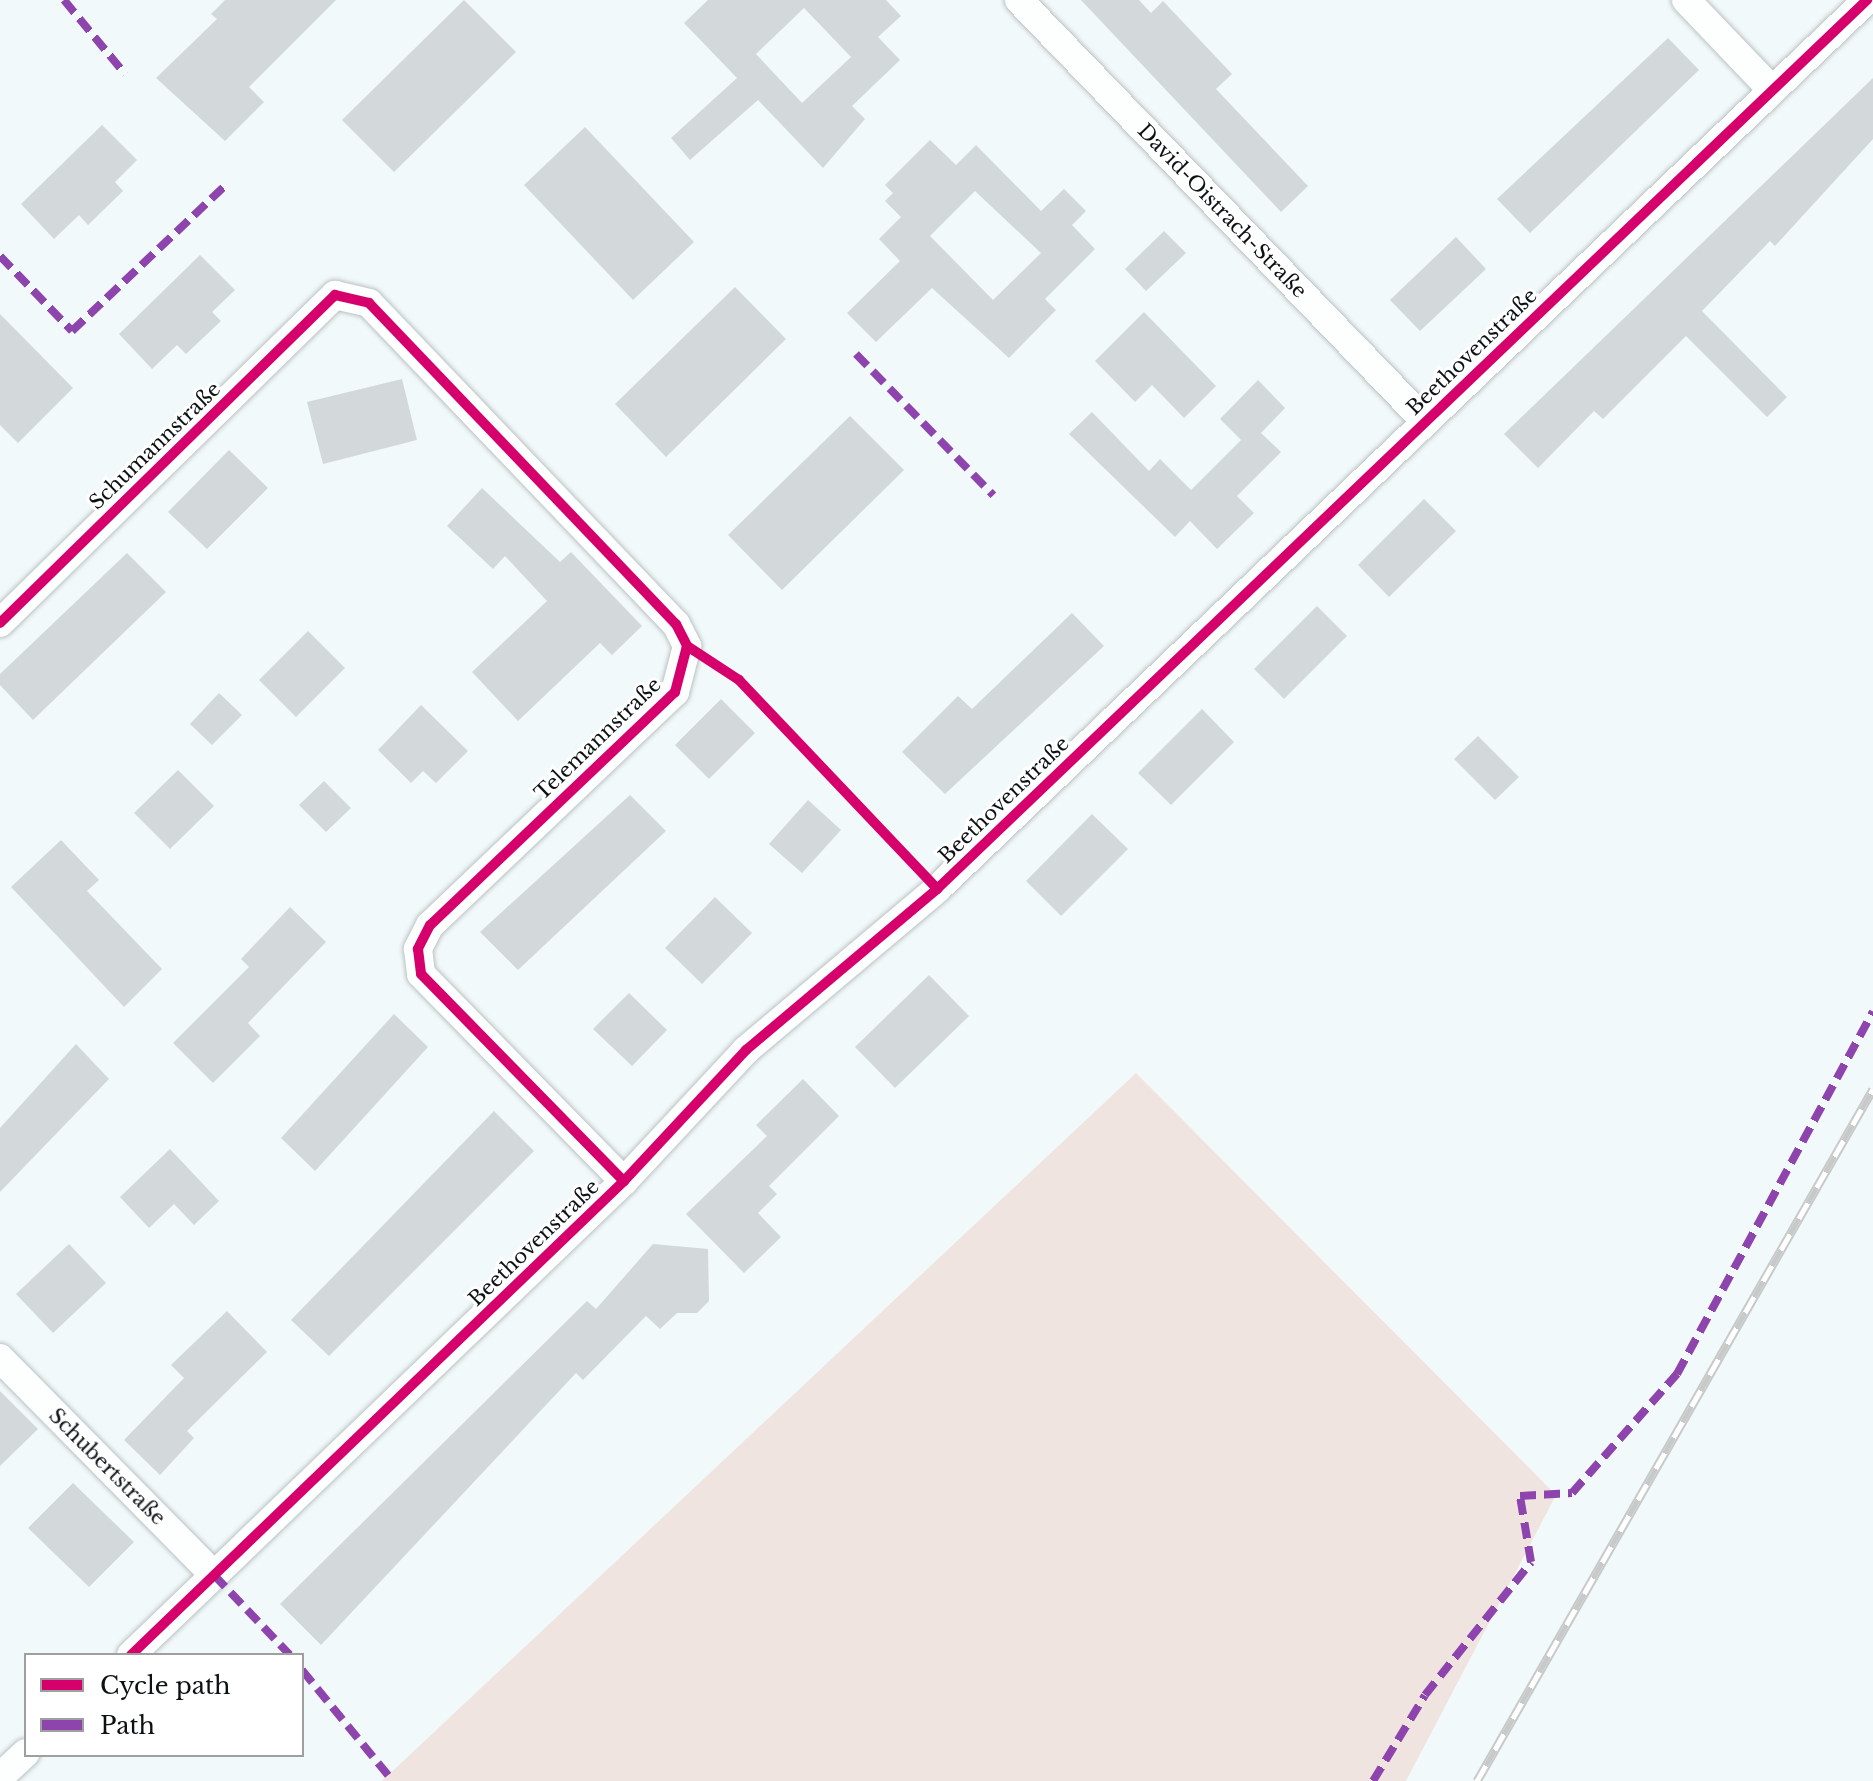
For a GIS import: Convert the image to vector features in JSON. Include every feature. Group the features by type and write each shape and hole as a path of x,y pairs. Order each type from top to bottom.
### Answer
{"street":[{"name":"David-Oistrach-Straße","path":"1019,0 1425,421"},
{"path":"1686,0 1772,90"},
{"name":"Beethovenstraße","path":"133,1653 624,1181 735,1060 937,889 1867,0"},
{"name":"Schumannstraße","path":"0,623 335,295"},
{"name":"Telemannstraße","path":"335,295 369,303 676,624 687,646 675,692 430,925 418,949 421,974 624,1181"},
{"name":"Schubertstraße","path":"0,1358 214,1575"},
{"path":"0,1777 24,1755"}],"shaded area":[{"path":"1136,1073 1556,1495 1406,1781 382,1781"}],"building":[{"path":"225,0 336,0 249,87 264,102 225,141 156,78 217,19 211,14"},
{"path":"464,0 516,52 394,172 342,120"},
{"path":"708,0 886,0 901,16 878,37 900,60 852,106 865,119 823,168 758,100 690,160 671,138 737,78 684,23","holes":["804,8 851,57 802,103 756,54"]},
{"path":"1081,0 1139,0 1151,13 1163,1 1232,74 1216,89 1308,186 1281,212"},
{"path":"1668,38 1699,70 1530,233 1497,199"},
{"path":"1873,78 1873,139 1775,246 1770,241 1702,311 1787,397 1767,417 1686,336 1603,419 1594,411 1538,468 1504,434"},
{"path":"102,125 137,160 115,182 123,191 88,225 79,215 54,239 21,204"},
{"path":"585,127 694,242 633,300 524,185"},
{"path":"930,140 956,165 976,145 1041,211 1064,189 1086,211 1072,225 1095,249 1045,299 1056,310 1009,358 932,288 876,342 847,313 900,261 879,239 901,217 885,201 893,193 885,185","holes":["975,191 1041,253 993,300 930,236"]},
{"path":"1164,231 1186,253 1146,291 1125,269"},
{"path":"1456,237 1486,269 1420,331 1390,300"},
{"path":"200,255 235,290 212,312 221,321 186,354 177,345 152,369 119,334"},
{"path":"735,287 786,339 666,457 615,404"},
{"path":"1144,312 1216,386 1184,418 1152,385 1135,402 1095,361"},
{"path":"0,314 73,388 18,443 0,425"},
{"path":"402,379 417,440 323,464 307,402"},
{"path":"1258,380 1285,408 1261,433 1281,452 1237,496 1254,513 1217,549 1190,521 1175,537 1069,434 1092,412 1149,471 1160,459 1191,490 1241,440 1220,419"},
{"path":"850,416 904,470 782,590 728,535"},
{"path":"229,450 268,488 207,549 168,512"},
{"path":"482,488 560,562 571,552 642,626 612,655 600,643 518,721 472,672 547,601 505,556 493,569 447,526"},
{"path":"1424,499 1456,531 1389,597 1358,565"},
{"path":"127,553 166,592 33,720 0,685 0,674"},
{"path":"1317,606 1347,636 1284,699 1254,669"},
{"path":"1072,613 1104,646 945,794 902,752 958,696 972,709"},
{"path":"308,631 345,668 296,717 259,680"},
{"path":"219,693 242,715 212,745 190,724"},
{"path":"721,699 755,733 709,779 675,745"},
{"path":"421,705 468,751 436,783 423,771 411,783 378,750"},
{"path":"1202,709 1234,742 1171,805 1138,773"},
{"path":"1478,736 1519,777 1495,800 1454,759"},
{"path":"178,770 214,806 170,849 134,813"},
{"path":"324,781 351,808 326,832 299,805"},
{"path":"630,795 666,831 518,970 480,932"},
{"path":"808,800 841,830 802,873 769,844"},
{"path":"1092,814 1128,849 1061,916 1026,881"},
{"path":"61,840 99,880 87,891 162,969 124,1007 11,887"},
{"path":"715,897 752,933 702,984 665,948"},
{"path":"290,907 326,942 248,1023 260,1036 213,1083 173,1043 249,967 241,959"},
{"path":"929,975 969,1016 895,1088 855,1047"},
{"path":"629,993 667,1030 632,1066 593,1029"},
{"path":"394,1014 428,1047 315,1171 281,1138"},
{"path":"76,1044 109,1079 0,1192 0,1128"},
{"path":"803,1079 839,1116 769,1186 777,1194 758,1213 781,1237 744,1273 686,1214 767,1136 756,1125"},
{"path":"494,1111 534,1151 329,1356 291,1320"},
{"path":"170,1149 219,1201 194,1225 174,1204 149,1228 120,1197"},
{"path":"69,1244 106,1283 53,1333 16,1294"},
{"path":"653,1244 708,1249 709,1301 697,1313 677,1313 660,1329 646,1316 583,1380 576,1373 321,1645 280,1604 587,1301 596,1309"},
{"path":"227,1311 267,1352 187,1431 194,1438 160,1475 124,1440 184,1378 171,1365"},
{"path":"0,1391 38,1429 0,1466"},
{"path":"73,1483 134,1542 89,1587 28,1528"}],"railway":[{"path":"1477,1781 1873,1089"}],"marked path":[{"path":"64,0 125,74"},
{"path":"0,256 72,331 227,184"},
{"path":"856,354 993,495"},
{"path":"1373,1781 1425,1695 1531,1562 1520,1496 1572,1493 1677,1374 1873,1012"},
{"path":"214,1575 288,1653"},
{"path":"304,1672 393,1781"}],"cycle path":[{"path":"133,1653 624,1181 746,1050 937,889 1867,0"},
{"path":"0,623 335,295 369,303 676,624 687,646 675,692 430,925 418,949 421,974 624,1181"},
{"path":"687,646 739,680 937,889"}]}
